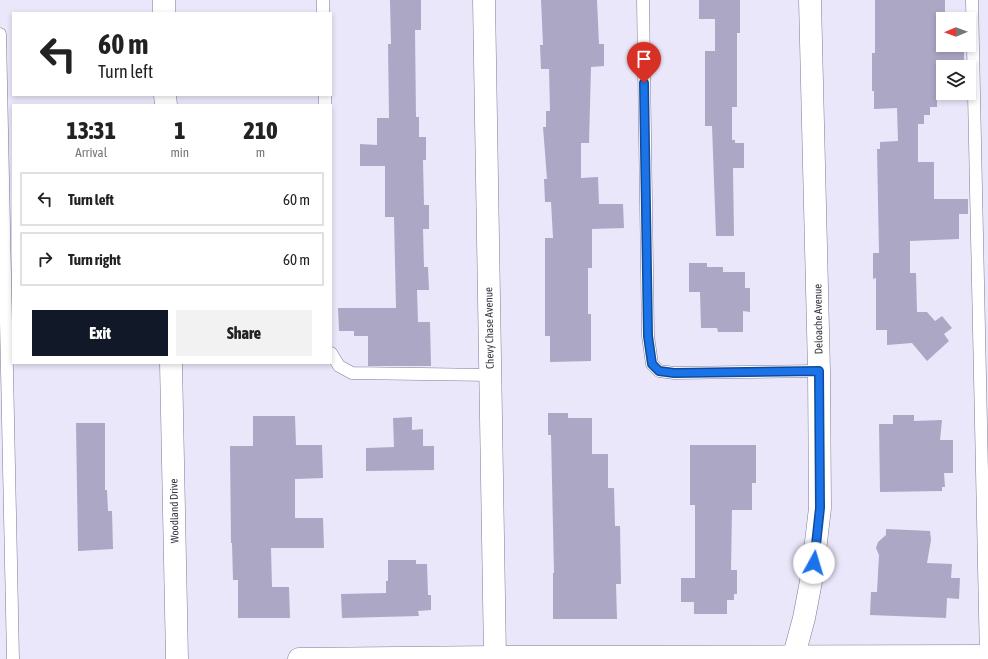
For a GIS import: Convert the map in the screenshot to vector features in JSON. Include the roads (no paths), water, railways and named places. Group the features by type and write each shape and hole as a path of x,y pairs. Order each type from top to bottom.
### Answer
{"street":[{"path":"164,0 164,12"},
{"name":"Chevy Chase Avenue","path":"484,0 495,657"},
{"name":"Deloache Avenue","path":"793,658 804,618 812,576 820,508 819,371 810,0"},
{"name":"Woodland Drive","path":"171,364 177,659"},
{"path":"299,659 495,657 987,657"}],"lane":[{"path":"323,0 323,12"},
{"path":"643,0 648,336 652,364 659,371 674,373 819,371"},
{"path":"972,0 987,657"},
{"path":"0,34 13,659"},
{"path":"332,355 339,366 352,373 490,375"}]}
